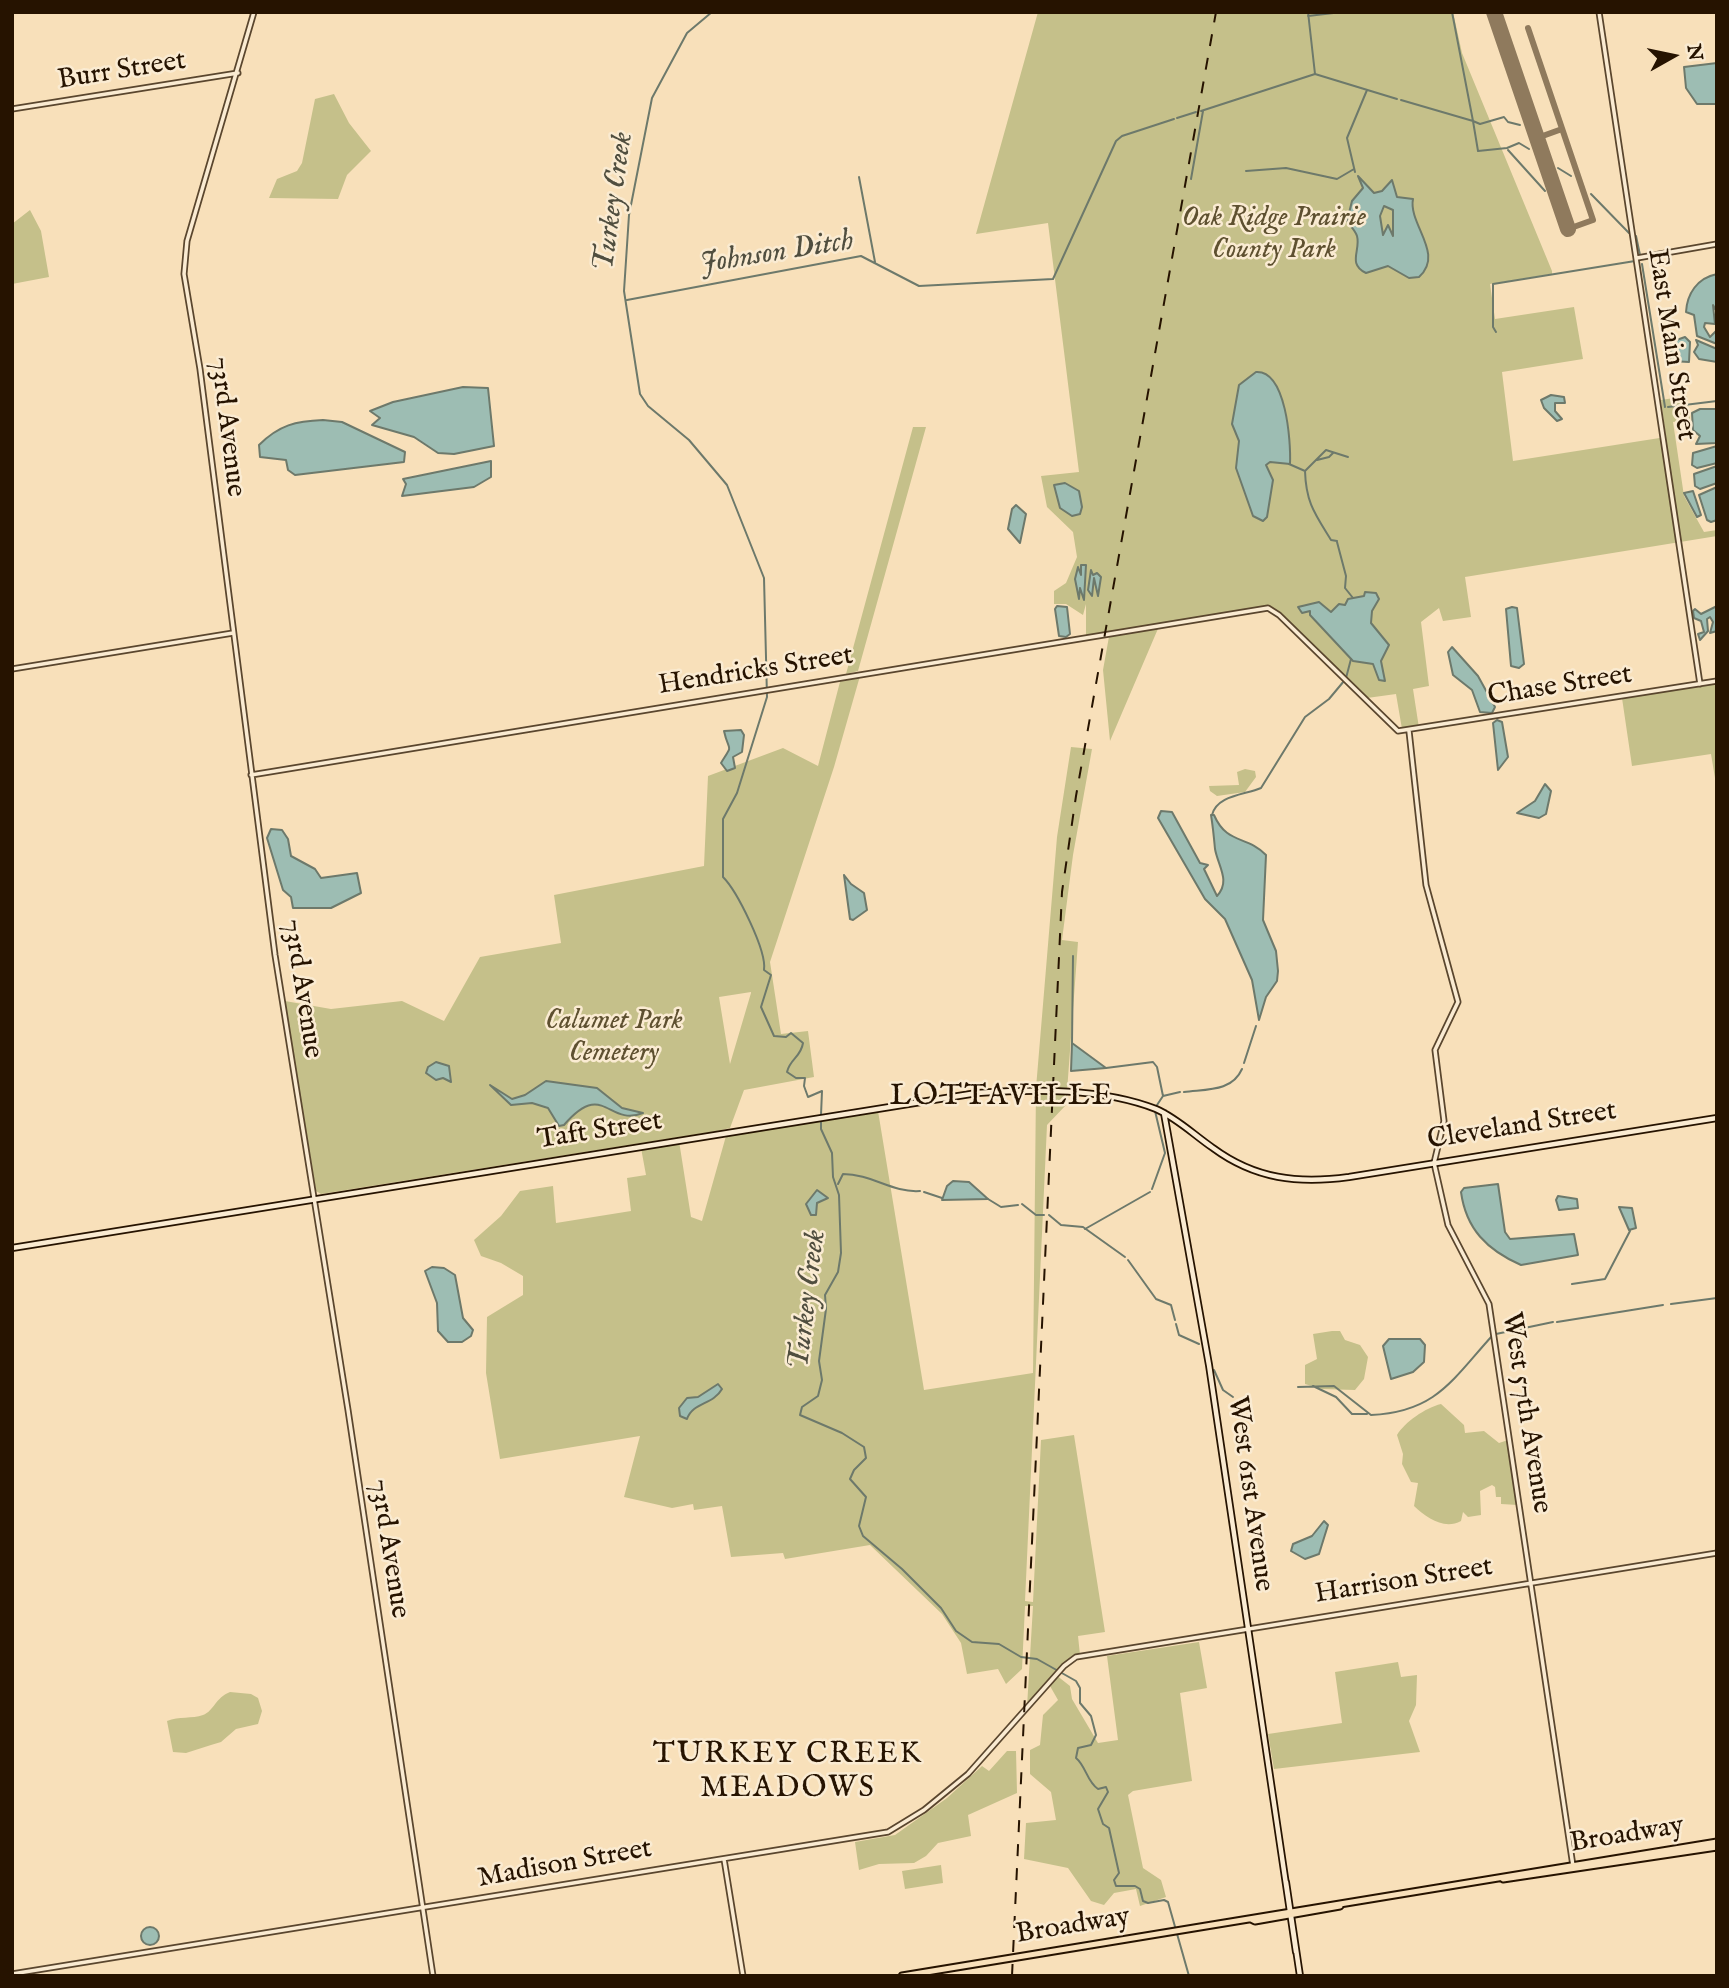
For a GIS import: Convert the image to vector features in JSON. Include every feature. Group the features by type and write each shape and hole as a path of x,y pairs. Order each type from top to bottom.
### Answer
{"main road":[{"name":"Taft Street","path":"12,1248 828,1117 1000,1092 1102,1096 1129,1100 1164,1113 1231,1160 1254,1171 1298,1181 1335,1179"},
{"name":"West 61st Avenue","path":"1164,1113 1177,1194 1187,1231 1300,1976"},
{"name":"Cleveland Street","path":"1335,1179 1717,1118"},
{"path":"1166,1129 1170,1122 1176,1120"},
{"name":"Broadway","path":"902,1976 1251,1919 1255,1922 1291,1913 1717,1845"}],"street":[{"name":"73rd Avenue","path":"254,12 187,241 184,266 275,955 433,1976"},
{"name":"East Main Street","path":"1599,12 1700,684"},
{"name":"Burr Street","path":"12,109 238,73"},
{"path":"1637,258 1717,244"},
{"name":"Hendricks Street","path":"251,775 1268,608 1279,615 1390,725 1398,731 1409,731"},
{"path":"12,669 233,633"},
{"name":"Chase Street","path":"1409,731 1717,681"},
{"name":"West 57th Avenue","path":"1409,731 1426,885 1458,1002 1435,1050 1444,1121 1434,1163 1447,1225 1489,1304 1573,1868"},
{"name":"Harrison Street","path":"1061,1670 1076,1657 1717,1553"},
{"name":"Madison Street","path":"12,1974 423,1910 897,1829 968,1774 1061,1670"},
{"path":"724,1858 743,1976"}],"green space":[{"name":"Oak Ridge Prairie County Park","path":"1038,12 1453,12 1462,53 1552,271 1552,274 1490,284 1495,319 1574,307 1583,359 1502,372 1513,461 1666,437 1661,400 1687,396 1690,419 1673,422 1684,496 1704,532 1717,530 1717,536 1465,577 1471,617 1443,621 1439,608 1421,622 1429,686 1413,689 1419,728 1402,729 1396,694 1367,698 1271,606 1160,624 1110,741 1103,670 1110,631 1086,635 1086,604 1083,615 1066,604 1054,604 1054,591 1066,583 1077,557 1073,532 1047,507 1041,476 1079,472 1048,223 976,234"},
{"path":"334,94 349,123 371,151 347,175 338,199 269,198 277,179 297,171 302,163 315,99"},
{"path":"30,210 41,231 49,277 12,284 12,224"},
{"path":"913,427 926,427 858,671 846,674"},
{"name":"Calumet Park Cemetery","path":"860,676 834,767 770,962 781,1034 808,1031 814,1077 744,1090 730,1128 717,1131 321,1194 316,1191 285,1001 331,1009 402,1001 444,1021 480,957 561,943 554,895 704,866 708,776 783,748 818,766 841,678","holes":["751,992 730,1064 719,997"]},
{"path":"1717,683 1717,790 1711,754 1632,766 1622,698"},
{"path":"1071,747 1092,749 1073,855 1062,940 1078,942 1066,1105 1047,1125 1025,1601 1033,1602 1041,1440 1074,1435 1105,1632 1078,1636 1080,1655 1065,1662 1027,1707 1033,1606 1025,1606 1022,1669 1006,1684 998,1669 967,1674 961,1643 942,1614 870,1545 785,1559 783,1553 731,1557 722,1506 694,1510 693,1504 672,1508 624,1497 640,1436 500,1459 486,1373 487,1317 523,1295 523,1276 501,1263 481,1256 474,1240 501,1216 520,1191 553,1186 556,1223 631,1211 627,1178 646,1175 641,1148 679,1141 691,1217 702,1221 726,1136 878,1111 924,1390 1033,1373 1036,1088 1057,837"},
{"path":"1245,769 1255,771 1256,777 1245,792 1217,796 1210,791 1209,786 1239,785 1237,772"},
{"path":"1340,1331 1345,1340 1360,1345 1368,1357 1364,1379 1355,1390 1322,1389 1305,1384 1305,1365 1317,1359 1313,1334"},
{"path":"1441,1404 1464,1425 1465,1433 1484,1431 1499,1443 1508,1440 1518,1505 1501,1504 1501,1497 1496,1497 1495,1487 1492,1485 1480,1491 1481,1515 1468,1517 1463,1512 1461,1521 1455,1523 1436,1521 1414,1506 1418,1483 1411,1482 1402,1464 1403,1454 1397,1435 1416,1416"},
{"path":"1199,1642 1207,1688 1180,1693 1192,1781 1133,1791 1128,1795 1143,1868 1161,1880 1166,1897 1140,1906 1136,1889 1114,1893 1104,1905 1091,1901 1068,1868 1024,1859 1026,1823 1056,1820 1051,1792 1030,1774 1030,1750 1040,1745 1043,1715 1058,1700 1050,1686 1056,1675 1070,1686 1072,1699 1098,1743 1118,1740 1107,1656"},
{"path":"1398,1662 1401,1677 1417,1675 1416,1705 1409,1721 1420,1752 1274,1769 1268,1734 1342,1723 1335,1672"},
{"path":"230,1692 251,1694 258,1698 262,1711 258,1724 236,1729 221,1742 186,1753 173,1752 167,1721 203,1715"},
{"path":"1007,1751 1016,1751 1017,1793 968,1815 971,1836 938,1843 926,1856 914,1863 879,1864 859,1870 855,1842 895,1835 947,1798 982,1766 989,1771"},
{"path":"941,1865 943,1883 905,1889 902,1871"}],"water":[{"path":"1717,63 1717,104 1697,104 1686,88 1684,67"},
{"path":"1358,176 1374,193 1382,191 1392,180 1397,197 1413,199 1415,218 1428,259 1426,268 1419,277 1409,278 1388,266 1366,273 1357,265 1357,236 1347,221 1352,201 1363,188","holes":["1384,206 1393,210 1393,236 1388,225 1383,235 1380,216"]},
{"path":"1717,274 1717,312 1713,305 1715,324 1705,323 1704,327 1710,337 1717,330 1717,344 1697,336 1694,315 1686,312 1688,299 1694,288 1704,279"},
{"path":"1685,337 1690,342 1689,362 1671,361 1671,342"},
{"path":"1696,340 1717,349 1717,362 1699,359 1694,352 1698,345"},
{"path":"1256,372 1266,374 1280,394 1288,424 1290,453 1290,464 1270,462 1266,465 1273,480 1267,517 1263,521 1253,516 1236,468 1239,441 1232,424 1239,385"},
{"path":"463,387 488,388 494,446 454,454 438,453 414,437 372,425 380,418 370,411 393,402"},
{"path":"1551,395 1564,397 1565,403 1555,403 1555,411 1562,419 1557,421 1544,408 1541,400"},
{"path":"1700,409 1717,409 1717,443 1696,444 1700,436 1693,430 1692,413"},
{"path":"323,420 342,422 405,452 404,462 295,475 288,470 286,460 260,457 259,445 274,433 296,423"},
{"path":"1717,446 1717,463 1697,468 1692,465 1693,453"},
{"path":"491,461 491,477 474,487 402,496 406,484 403,479"},
{"path":"1717,466 1717,483 1700,489 1695,486 1694,474"},
{"path":"1065,483 1079,491 1082,507 1080,514 1072,516 1060,508 1054,485"},
{"path":"1717,487 1717,520 1711,522 1707,520 1699,495"},
{"path":"1693,491 1701,515 1697,517 1684,493"},
{"path":"1016,505 1026,514 1020,543 1008,529 1012,509"},
{"path":"1081,565 1086,565 1084,600 1080,588 1079,599 1075,579 1078,567 1081,575"},
{"path":"1091,570 1093,575 1097,573 1101,577 1098,596 1094,578 1092,596 1088,590"},
{"path":"1365,592 1376,593 1379,599 1372,611 1371,623 1389,645 1381,661 1385,681 1379,680 1373,664 1353,661 1310,615 1310,611 1302,613 1298,607 1319,602 1331,612 1339,604 1345,605 1348,599 1364,596"},
{"path":"1057,606 1067,607 1070,634 1066,637 1059,636 1055,609"},
{"path":"1717,606 1717,631 1710,633 1713,622 1710,617 1707,619 1708,631 1700,640 1698,634 1704,632 1701,621 1694,618 1693,611 1695,609 1701,614"},
{"path":"1517,608 1524,664 1519,668 1511,666 1506,609"},
{"path":"1452,647 1478,676 1495,707 1492,713 1480,712 1472,690 1453,675 1448,652"},
{"path":"1497,720 1502,722 1508,757 1498,770 1493,723"},
{"path":"741,730 744,735 742,752 733,757 735,768 727,771 721,763 729,748 724,731"},
{"path":"1545,784 1551,791 1546,814 1539,818 1517,813 1535,801"},
{"path":"1161,811 1172,812 1200,863 1208,865 1204,869 1217,896 1223,879 1215,849 1211,815 1214,815 1219,825 1231,836 1252,845 1266,855 1263,920 1276,951 1278,971 1277,981 1266,997 1259,1020 1252,980 1225,919 1205,899 1158,818"},
{"path":"271,829 282,830 288,839 291,856 315,869 321,878 357,873 361,893 331,908 293,908 291,897 283,890 267,838"},
{"path":"844,875 864,893 867,910 853,920 850,919"},
{"path":"1072,1043 1106,1068 1071,1071"},
{"path":"436,1062 449,1066 451,1082 443,1078 436,1080 426,1073 428,1067"},
{"path":"546,1081 597,1088 622,1108 643,1113 631,1116 597,1105 588,1106 559,1126 548,1108 532,1103 511,1105 490,1085 512,1099 525,1095"},
{"path":"953,1181 969,1182 988,1199 942,1200 947,1186"},
{"path":"1498,1184 1505,1232 1510,1239 1574,1234 1578,1255 1521,1265 1488,1245 1473,1227 1461,1192 1464,1188"},
{"path":"817,1190 828,1198 817,1203 816,1215 811,1215 806,1204"},
{"path":"1558,1196 1577,1199 1578,1208 1559,1210 1556,1200"},
{"path":"1619,1207 1632,1208 1636,1228 1629,1230"},
{"path":"432,1267 444,1268 455,1275 463,1318 473,1330 471,1336 462,1342 448,1342 438,1331 437,1303 425,1271"},
{"path":"1389,1339 1420,1339 1425,1345 1424,1362 1413,1372 1391,1379 1383,1346"},
{"path":"718,1384 722,1389 714,1398 694,1409 687,1419 680,1416 679,1408 687,1398 698,1397"},
{"path":"1324,1521 1328,1525 1319,1554 1305,1559 1291,1551 1293,1544 1312,1536"},
{"path":"150,1927 156,1930 159,1936 156,1942 150,1945 144,1942 141,1936 144,1930"}],"waterway":[{"name":"Turkey Creek","path":"712,12 687,33 652,98 629,215 624,291 640,394 648,406 689,440 727,485 764,578 767,697 737,793 723,819 723,877 750,922 761,949 764,970 771,975 761,1007 774,1036 786,1037 791,1033 803,1043 787,1072 796,1078 805,1078 804,1086 808,1097 822,1091 821,1115"},
{"path":"1308,12 1315,74"},
{"path":"1308,16 1342,12"},
{"path":"1452,12 1473,121 1480,124 1504,117 1508,122 1520,125"},
{"name":"Johnson Ditch","path":"1201,111 1315,74 1397,99"},
{"path":"1355,172 1347,138 1367,90"},
{"name":"Johnson Ditch","path":"1401,100 1473,121 1478,151 1507,148 1519,143 1529,149"},
{"path":"1191,179 1203,111"},
{"name":"Johnson Ditch","path":"1177,118 1196,112"},
{"name":"Johnson Ditch","path":"627,300 861,256 919,286 1053,279 1116,141 1122,136 1174,119"},
{"path":"1508,150 1545,191"},
{"path":"1246,171 1286,168 1337,179 1354,169"},
{"name":"Johnson Ditch","path":"1558,168 1571,176"},
{"path":"859,177 875,262"},
{"name":"Johnson Ditch","path":"1591,194 1629,233"},
{"name":"Johnson Ditch","path":"1636,236 1640,255"},
{"path":"1496,332 1493,327 1493,284 1635,261"},
{"name":"Johnson Ditch","path":"1642,264 1665,407"},
{"name":"Johnson Ditch","path":"1668,407 1717,401"},
{"path":"1337,541 1331,540 1312,508 1305,471 1326,450 1348,457"},
{"path":"1317,460 1333,453"},
{"path":"1289,464 1305,471"},
{"path":"1337,542 1346,576 1345,588 1353,598"},
{"path":"1346,678 1351,659"},
{"path":"1212,815 1215,808 1225,800 1261,788 1305,717 1329,699 1344,681"},
{"path":"1072,1043 1073,956"},
{"path":"1244,1063 1256,1026"},
{"path":"1106,1068 1153,1062 1157,1067 1163,1096"},
{"path":"1184,1092 1225,1086 1232,1082 1242,1069"},
{"path":"1157,1105 1163,1096 1180,1092"},
{"path":"1152,1189 1165,1153 1155,1111"},
{"name":"Turkey Creek","path":"821,1121 821,1129 832,1153 833,1177 839,1195 841,1253 838,1272 825,1295 826,1309 819,1361 822,1380 818,1396 802,1407 800,1415 842,1433 864,1447 866,1458 854,1470 850,1479 866,1497 859,1526 863,1536 902,1569 941,1608 956,1631 972,1642 999,1644 1021,1657 1037,1659 1076,1681 1080,1688 1080,1703 1091,1716 1096,1735 1091,1745 1078,1748 1076,1758 1094,1786 1098,1789 1106,1787 1108,1792 1098,1809 1103,1824 1109,1828 1119,1873 1114,1880 1116,1886 1135,1886 1140,1889 1143,1901 1148,1903 1164,1900 1168,1902 1189,1976"},
{"path":"838,1184 843,1174 863,1177 900,1189 920,1191"},
{"path":"924,1192 942,1198"},
{"path":"1085,1229 1150,1192"},
{"path":"988,1199 1001,1207 1018,1205"},
{"path":"1022,1204 1036,1215 1044,1215"},
{"path":"1049,1215 1061,1225 1083,1227 1125,1257"},
{"path":"1572,1284 1605,1279 1630,1231"},
{"path":"1128,1260 1156,1299 1171,1305 1175,1320"},
{"path":"1671,1304 1717,1298"},
{"path":"1557,1322 1663,1305"},
{"path":"1496,1334 1553,1322"},
{"path":"1176,1324 1179,1335 1199,1344"},
{"path":"1298,1387 1334,1386 1371,1415 1393,1413 1412,1408 1441,1391 1492,1336"},
{"path":"1214,1370 1223,1390 1233,1397"},
{"path":"1313,1386 1336,1397 1352,1414 1367,1414"}],"taxiway":[{"path":"1528,28 1593,220 1568,229"},
{"path":"1537,138 1562,129"}],"runway":[{"path":"1494,12 1568,229"}],"railway":[{"path":"1012,1976 1062,892 1076,796 1216,12"}],"district":[{"name":"LOTTAVILLE","path":"1002,1098"},
{"name":"TURKEY CREEK MEADOWS","path":"788,1773"}]}
